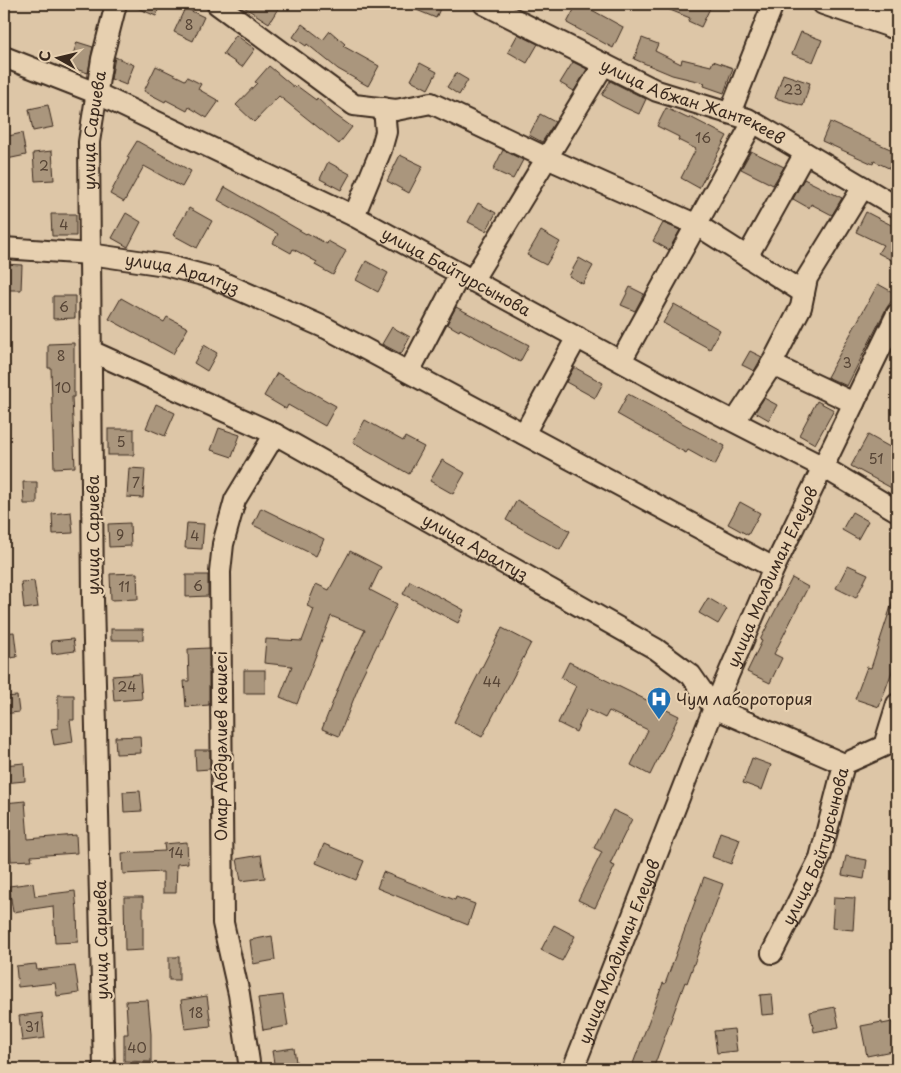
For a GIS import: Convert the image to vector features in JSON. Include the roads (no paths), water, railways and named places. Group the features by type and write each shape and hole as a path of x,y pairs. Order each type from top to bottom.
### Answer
{"street":[{"name":"улица Сариева","path":"104,1069 93,599 89,142 102,58 116,4"},
{"path":"217,4 354,105 396,110 431,103 547,158 697,225 804,293"},
{"name":"улица Абжан Жантекеев","path":"484,4 657,91 753,122 897,207"},
{"path":"730,114 772,4"},
{"path":"823,4 894,28"},
{"path":"882,4 894,28"},
{"name":"улица Байтурсынова","path":"4,57 96,93 354,216 734,421 824,467 897,511"},
{"path":"409,372 466,277 547,158 604,64"},
{"path":"354,216 381,150 386,132 384,108"},
{"path":"622,361 753,122"},
{"path":"747,257 805,152"},
{"path":"734,421 771,364 801,307 808,278 863,187"},
{"name":"улица Аралтуз","path":"4,248 90,254 165,265 210,277 326,328 774,568"},
{"name":"улица Молдиман Елеуов","path":"573,1069 714,708 774,568 897,314"},
{"path":"524,434 577,337"},
{"name":"улица Аралтуз","path":"91,351 275,434 656,649 691,675 714,708"},
{"path":"771,364 854,403"},
{"name":"Омар Абдуәлиев көшесі","path":"250,1069 238,994 223,923 220,572 223,544 236,500 275,434"},
{"name":"улица Байтурсынова","path":"772,953 820,858 844,764 884,746 897,704"},
{"path":"714,708 844,764"}],"place":[{"name":"Чум лаборотория","path":"659,720"}]}
